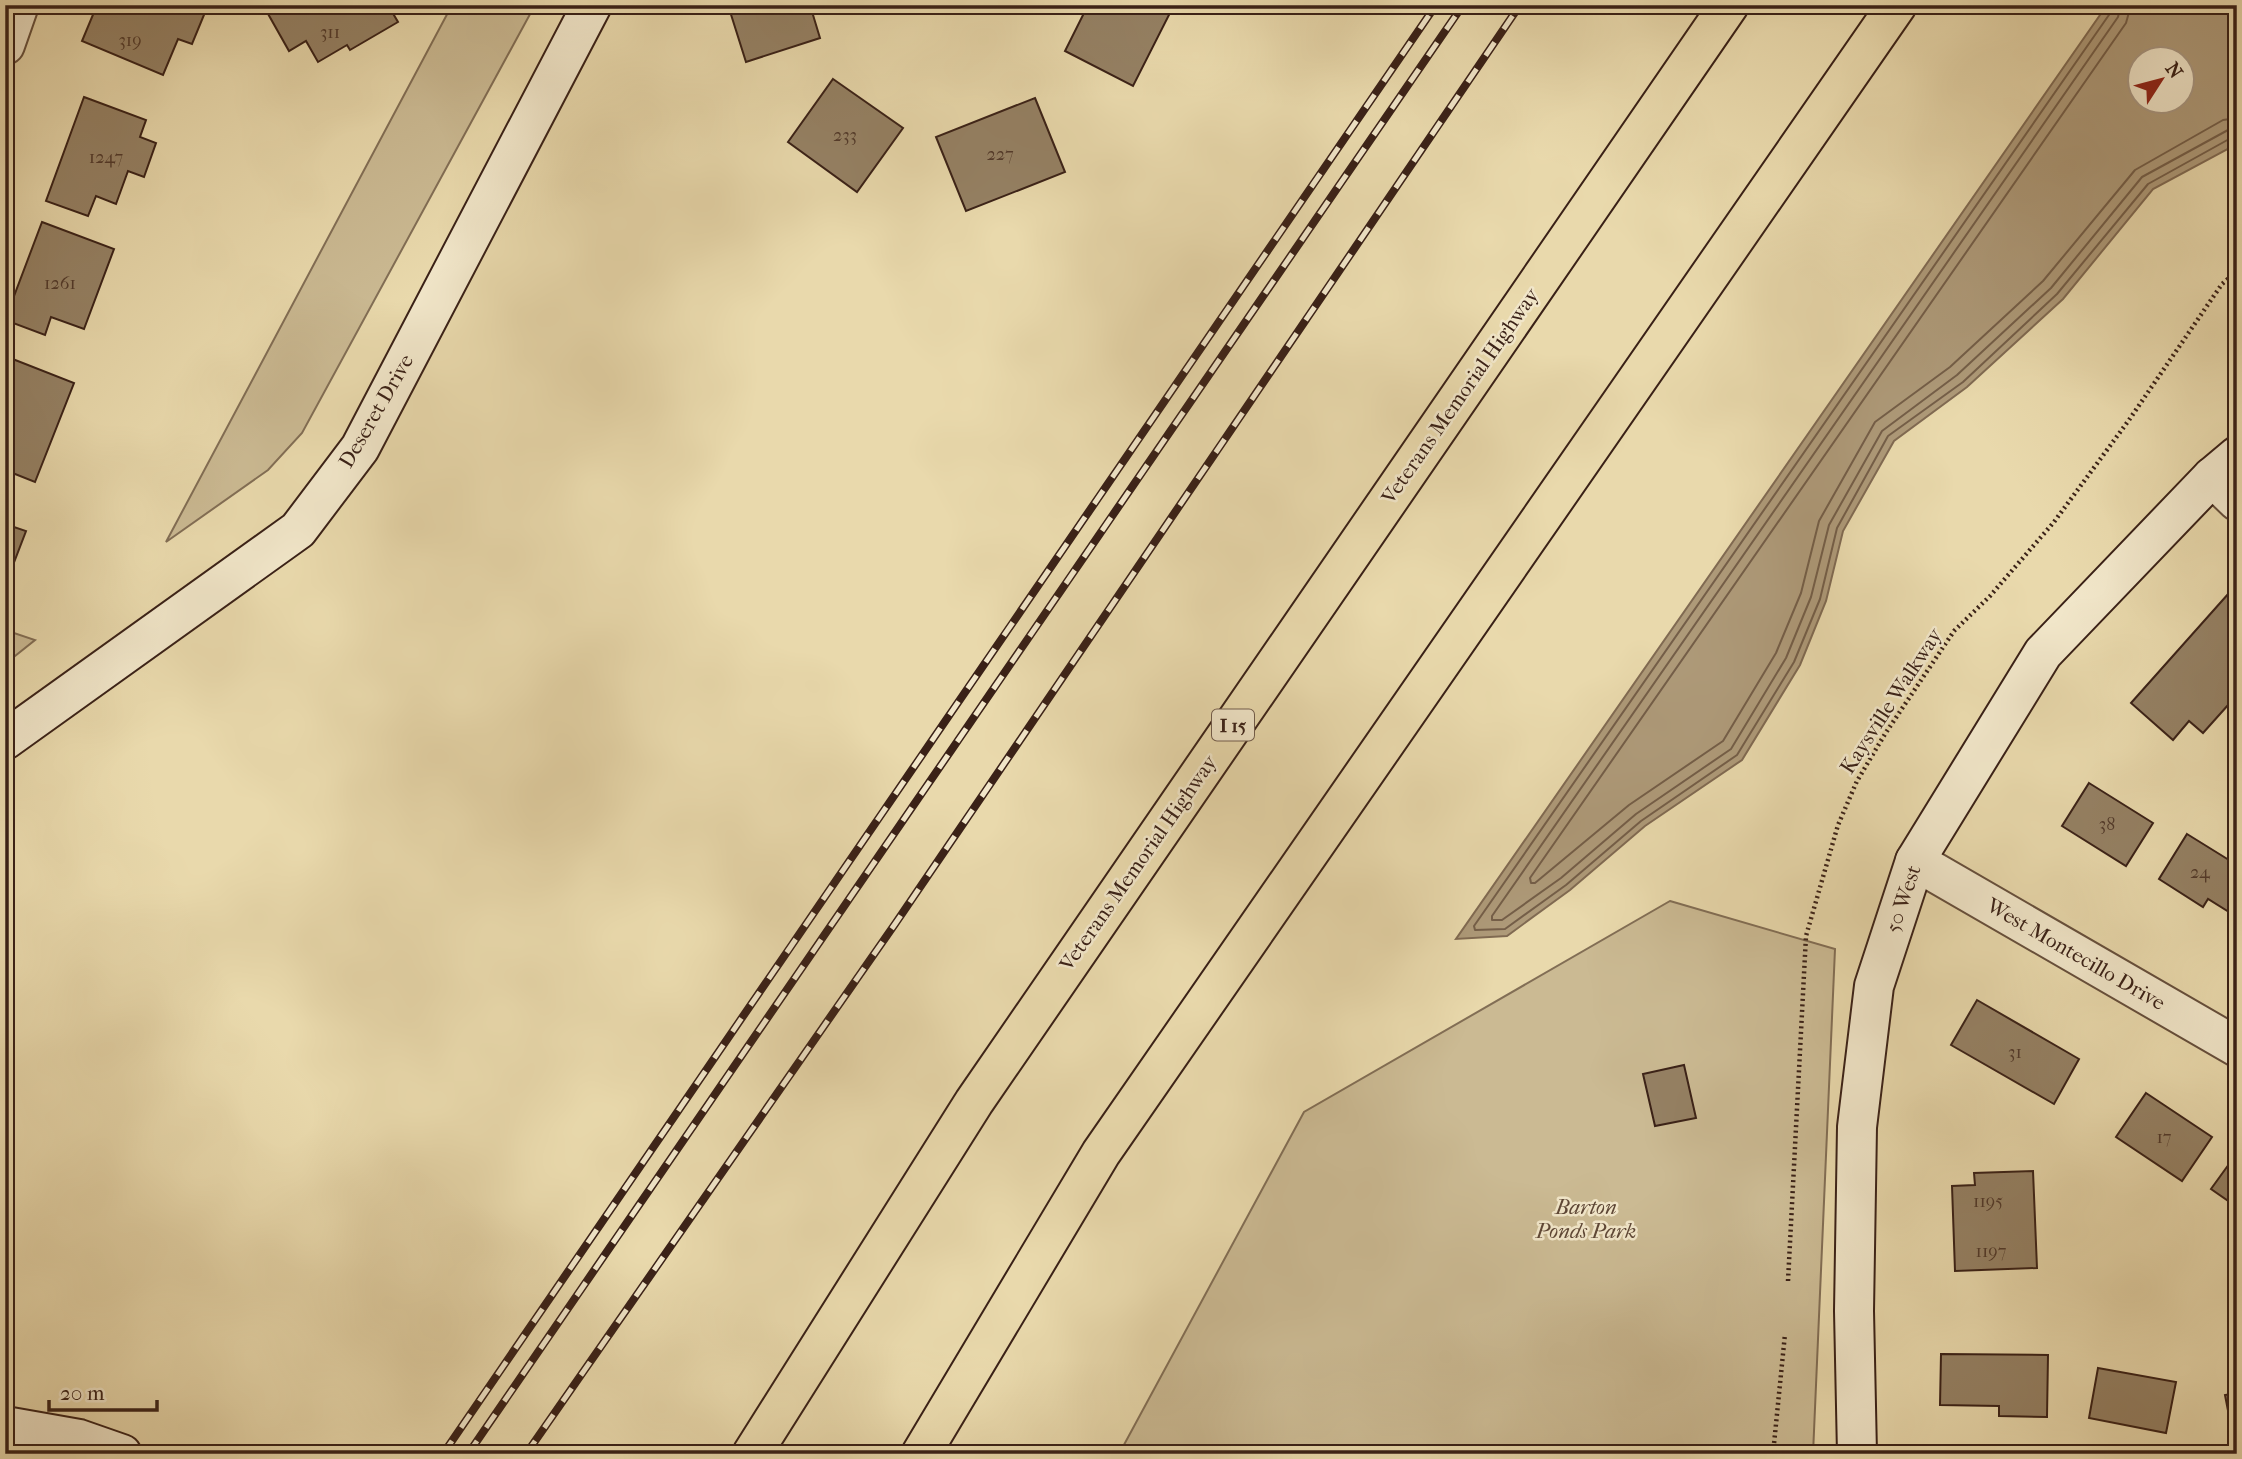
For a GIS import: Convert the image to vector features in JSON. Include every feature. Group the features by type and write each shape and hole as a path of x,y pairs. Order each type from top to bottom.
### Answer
{"highway":[{"name":"Veterans Memorial Highway","path":"752,1454 974,1102 1729,5"},
{"path":"921,1454 1101,1153 1897,5"}],"street":[{"path":"5,45 19,5"},
{"name":"Deseret Drive","path":"5,740 298,530 360,448 593,5"},
{"name":"50 West","path":"1857,1454 1854,1311 1857,1127 1874,986 1914,861 2043,653 2228,478"},
{"name":"West Montecillo Drive","path":"1914,861 2237,1047"},
{"path":"5,1426 79,1439 122,1454"}],"path":[{"name":"Kaysville Walkway","path":"1788,1280 1807,936 1838,825 1857,781 1954,631 1990,596 2054,522 2129,420 2222,284 2237,271"},
{"path":"1773,1454 1785,1334"}],"green space":[{"path":"452,5 535,5 302,433 268,470 166,542"},
{"path":"5,630 35,640 5,664"},
{"name":"Barton Ponds Park","path":"1670,901 1835,949 1813,1454 1119,1454 1304,1112"}],"water":[{"path":"2107,5 2237,5 2237,142 2153,189 2063,299 1967,387 1894,441 1843,531 1826,601 1800,665 1742,760 1645,826 1570,890 1507,936 1456,939"}],"building":[{"path":"97,5 194,5 206,10 192,44 178,39 163,75 82,41"},
{"path":"279,5 388,5 398,22 350,50 347,45 318,62 306,41 289,51 267,12"},
{"path":"728,5 810,5 820,38 746,62"},
{"path":"1088,5 1173,7 1133,86 1065,51"},
{"path":"833,79 903,128 857,192 788,142"},
{"path":"84,97 146,120 140,137 156,143 144,177 128,171 116,204 96,196 88,216 46,201"},
{"path":"1035,98 1065,172 966,211 936,137"},
{"path":"42,222 114,249 84,329 51,317 45,335 5,320"},
{"path":"5,356 74,383 35,482 5,470"},
{"path":"5,524 26,531 5,586"},
{"path":"2229,593 2237,600 2237,695 2203,733 2189,721 2173,740 2131,703"},
{"path":"2089,783 2153,823 2126,866 2062,826"},
{"path":"2187,834 2237,865 2237,917 2208,899 2203,907 2159,879"},
{"path":"1977,1000 2079,1059 2054,1104 1951,1045"},
{"path":"1684,1065 1696,1118 1655,1126 1643,1074"},
{"path":"2146,1093 2212,1137 2182,1181 2116,1137"},
{"path":"2237,1153 2237,1207 2211,1189"},
{"path":"2033,1171 2037,1268 1955,1271 1952,1186 1975,1185 1974,1173"},
{"path":"1941,1354 2048,1355 2047,1417 1999,1416 1999,1406 1940,1405"},
{"path":"2098,1368 2176,1382 2166,1433 2089,1418"},
{"path":"2237,1393 2237,1447 2235,1447 2225,1395"}],"railway":[{"path":"443,1454 1436,5"},
{"path":"468,1454 1463,5"},
{"path":"526,1454 895,924 1520,5"}]}
